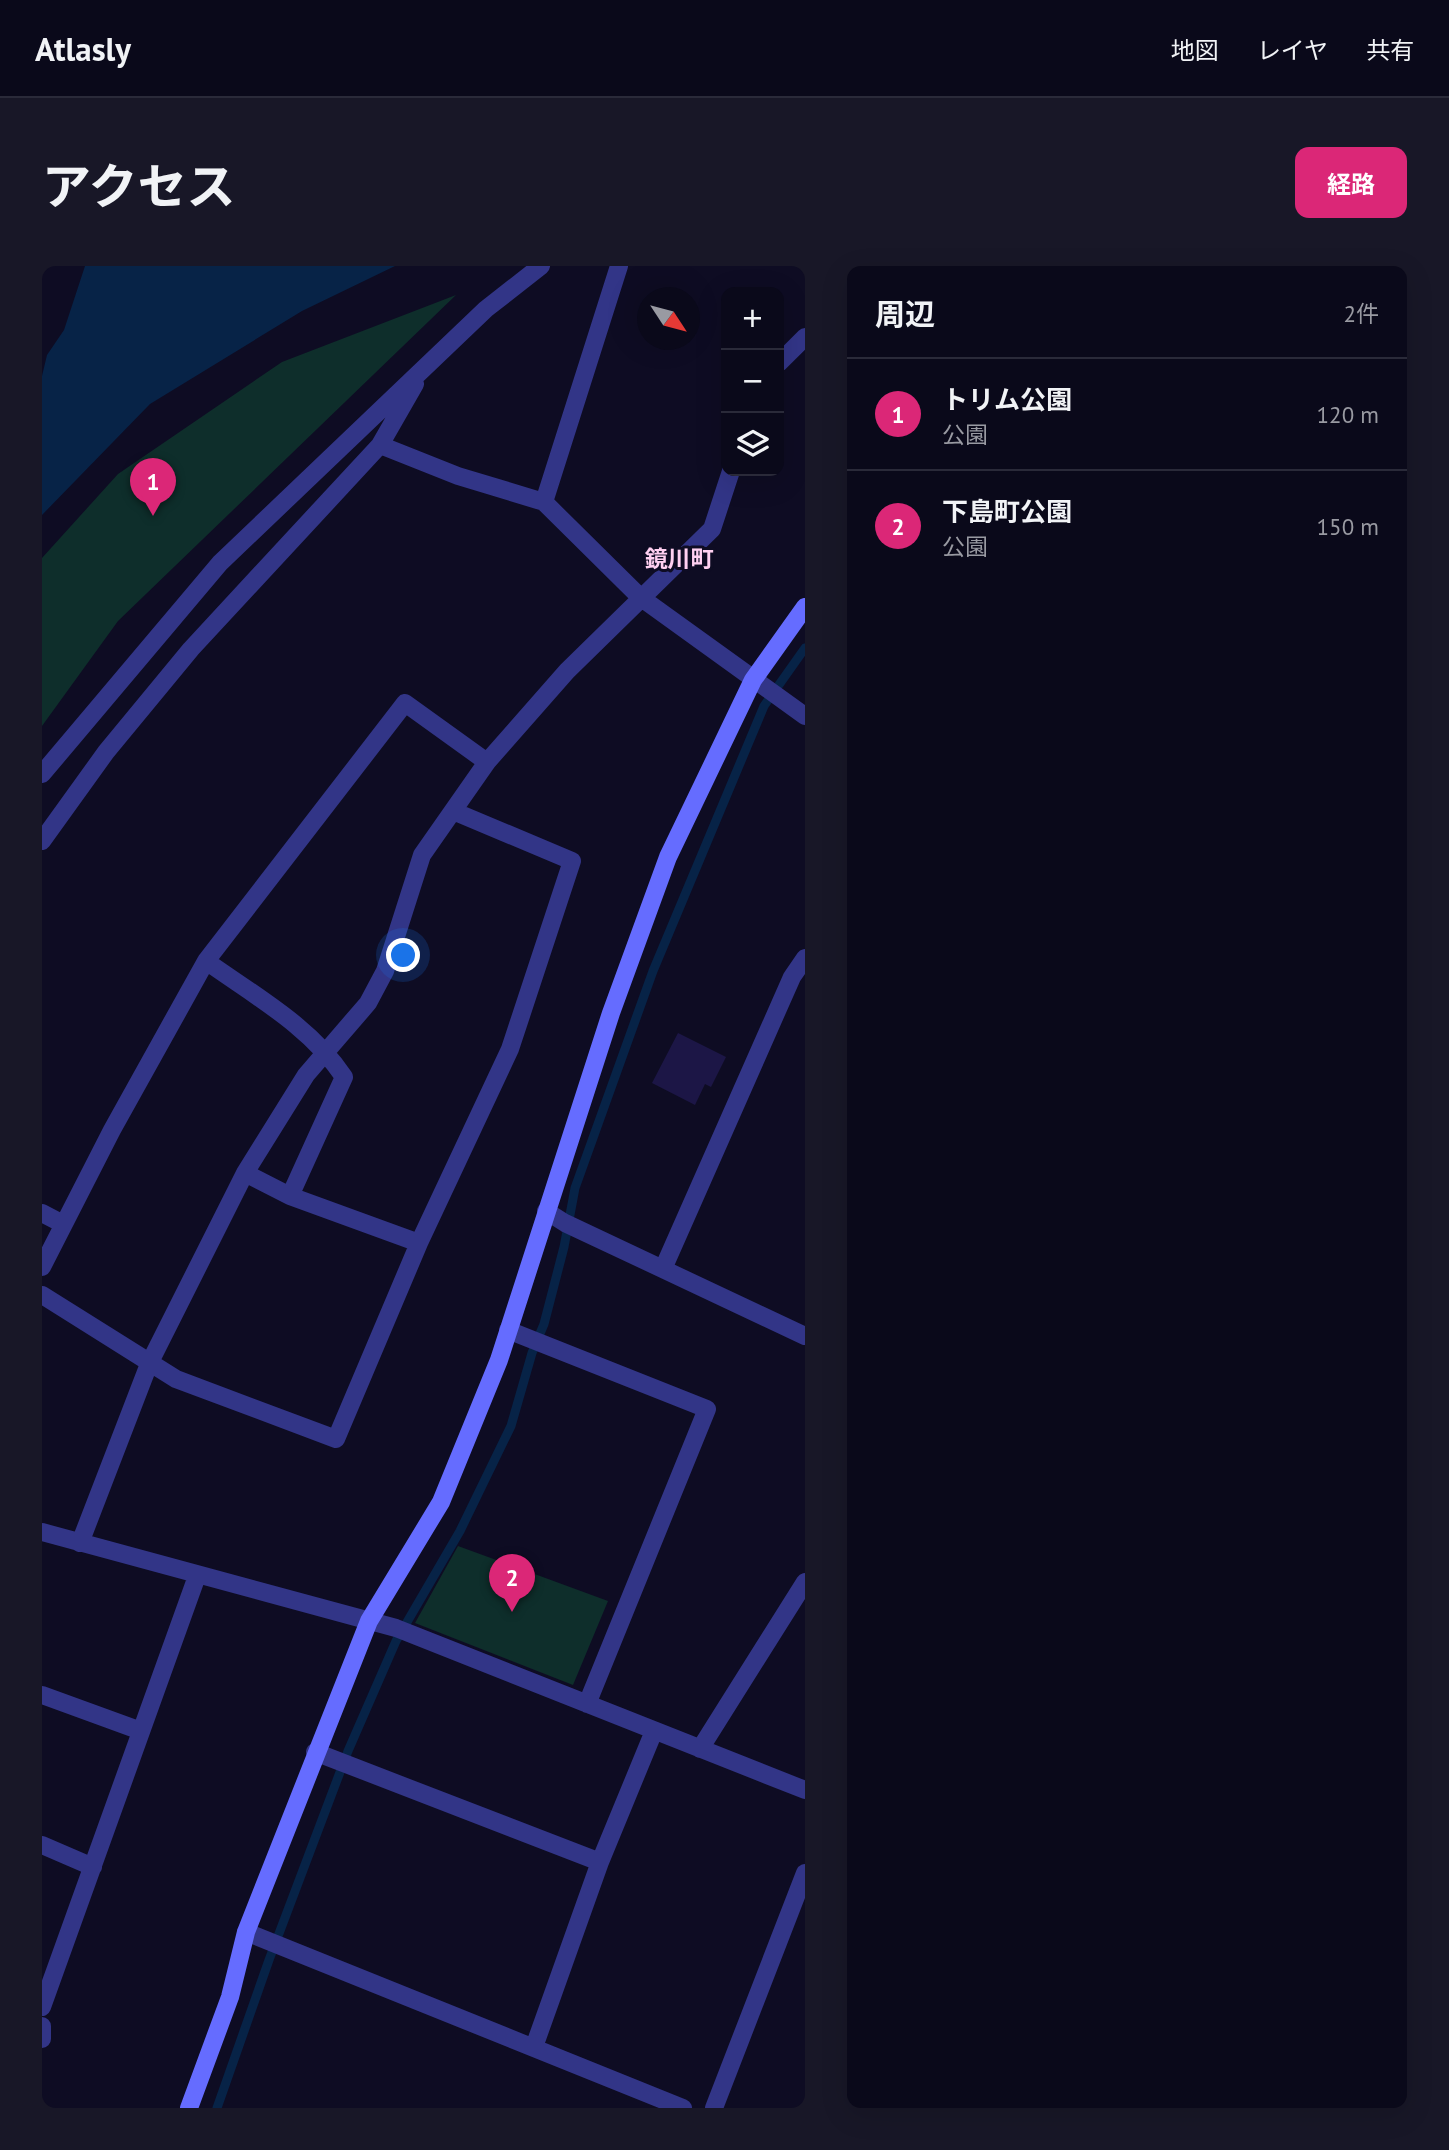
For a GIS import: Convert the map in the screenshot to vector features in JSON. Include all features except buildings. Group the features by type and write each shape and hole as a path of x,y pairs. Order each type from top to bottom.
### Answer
{"street":[{"path":"42,774 220,563 486,309 541,266"},
{"path":"544,502 619,266"},
{"path":"784,358 805,337"},
{"path":"42,841 106,752 191,649 380,444 425,366"},
{"path":"380,444 458,476 544,502 640,597 805,716"},
{"path":"80,1543 149,1364 245,1173 306,1075 368,1003 385,971 422,855 487,762 567,671 712,529 729,476"},
{"path":"189,2108 230,1997 246,1932 369,1621 441,1502 499,1360 515,1334 546,1211 611,1013 668,857 757,682 805,607"},
{"path":"42,1267 206,961 405,703 487,762"},
{"path":"42,1295 176,1379 336,1439 419,1242 510,1049 572,861 453,811"},
{"path":"663,1269 792,976 805,958"},
{"path":"206,961 302,1029 327,1051 344,1077 290,1196"},
{"path":"245,1173 290,1196 419,1242"},
{"path":"546,1211 587,1234 805,1336"},
{"path":"42,1213 63,1224"},
{"path":"515,1334 707,1409 587,1704"},
{"path":"42,1532 396,1628 805,1790"},
{"path":"42,2007 197,1576"},
{"path":"700,1749 805,1582"},
{"path":"42,1695 141,1731"},
{"path":"534,2047 600,1863 654,1731"},
{"path":"316,1752 600,1863"},
{"path":"42,1845 93,1867"},
{"path":"714,2108 805,1873"},
{"path":"246,1932 683,2108"},
{"path":"42,2026 42,2039"}],"green space":[{"path":"456,295 118,621 42,726 42,558 118,474 282,362"},
{"path":"458,1546 608,1601 573,1685 415,1623"}],"water":[{"path":"85,266 395,266 302,311 150,404 42,515 42,376 47,355 64,330"}],"waterway":[{"path":"217,2108 269,1960 348,1751 396,1641 460,1531 511,1426 532,1353 544,1324 564,1247 575,1188 653,971 764,706 805,648"}],"place":[{"name":"トリム公園","path":"153,516"},
{"name":"下島町公園","path":"512,1612"}],"district":[{"name":"鏡川町","path":"679,558"}]}
